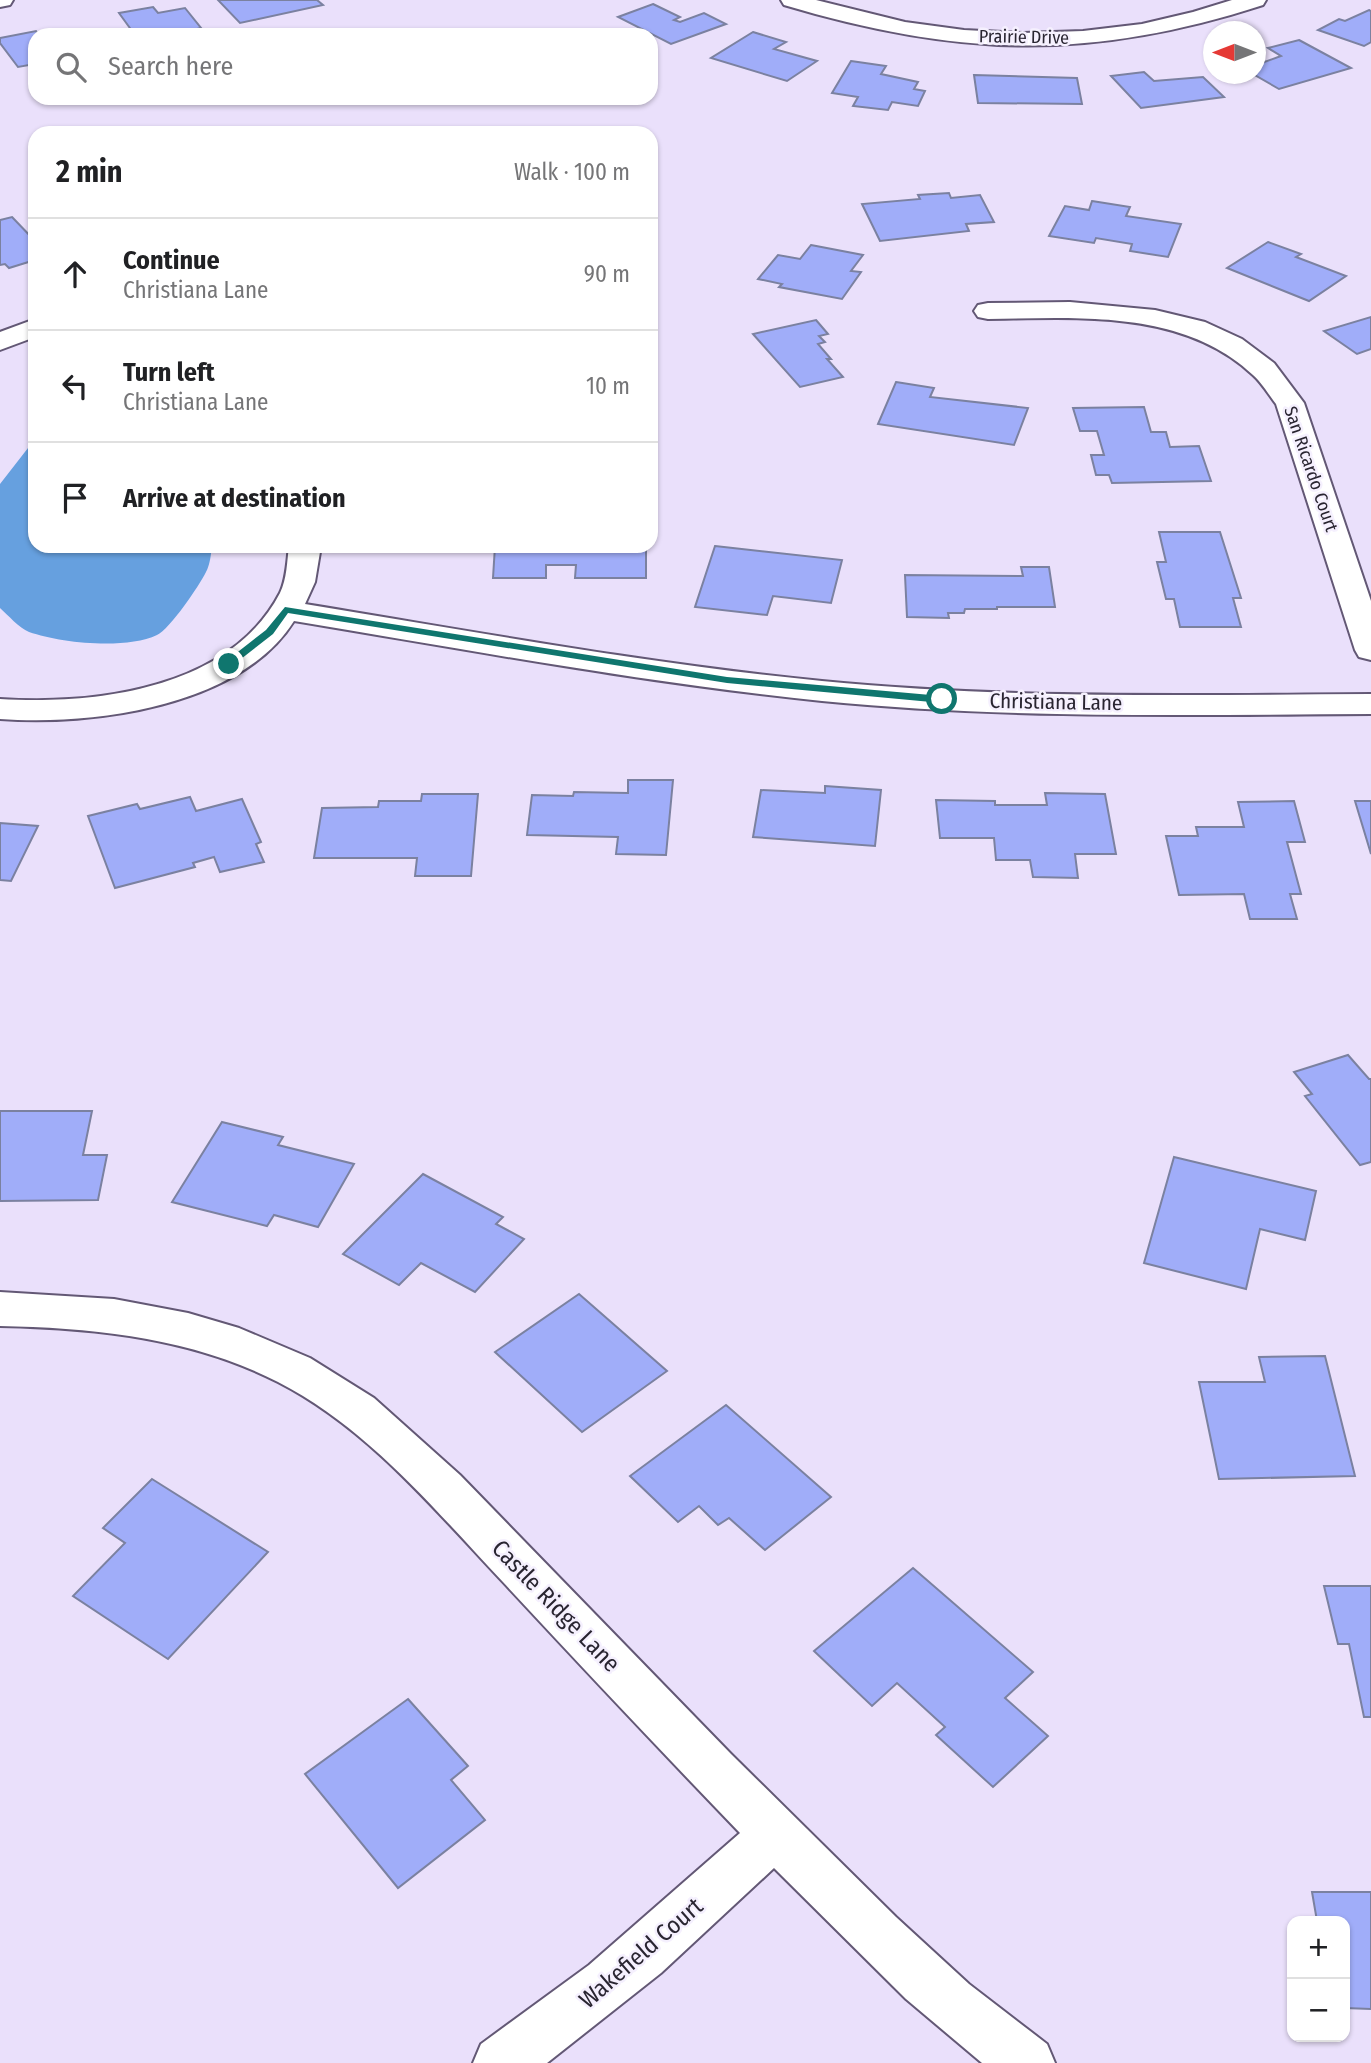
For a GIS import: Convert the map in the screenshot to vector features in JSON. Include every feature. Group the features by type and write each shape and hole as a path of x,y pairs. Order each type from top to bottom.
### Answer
{"street":[{"name":"Prairie Drive","path":"792,0 839,15 898,28 1028,39 1141,31 1184,23 1255,0"},
{"name":"San Ricardo Court","path":"988,311 1085,310 1143,316 1216,337 1258,362 1277,382 1290,403 1371,650"},
{"path":"0,342 28,330"},
{"path":"0,709 75,710 124,704 169,691 229,664 270,632 285,610 297,592 304,553"},
{"name":"Christiana Lane","path":"285,610 681,674 823,691 1042,703 1371,704"},
{"name":"Castle Ridge Lane","path":"0,1309 65,1310 127,1317 217,1337 296,1371 335,1396 412,1457 775,1834 931,1988 1028,2063"},
{"name":"Wakefield Court","path":"500,2063 594,1996 651,1948 775,1834"}],"water":[{"path":"28,448 28,553 211,553 206,572 163,631 144,640 111,644 75,642 29,632 0,608 0,484"}],"building":[{"path":"218,0 317,0 323,5 240,23"},
{"path":"653,4 680,17 674,20 680,22 704,13 726,24 671,44 658,37 658,28 640,28 618,17"},
{"path":"153,7 158,13 185,8 201,28 130,28 119,13"},
{"path":"1369,10 1371,42 1364,46 1318,30 1339,19 1345,21"},
{"path":"753,32 786,42 774,49 817,61 787,81 711,58"},
{"path":"28,33 28,65 18,67 0,43 0,38"},
{"path":"1299,40 1351,68 1279,89 1266,82 1266,61 1281,56 1268,48"},
{"path":"851,61 886,66 881,74 918,82 914,89 925,91 918,106 892,102 888,110 853,106 858,97 832,93"},
{"path":"1144,72 1154,81 1203,77 1203,84 1210,84 1224,97 1141,108 1111,76"},
{"path":"974,75 1077,78 1082,104 978,103"},
{"path":"949,193 951,198 980,195 994,222 966,224 969,231 880,241 862,204 920,199 918,195"},
{"path":"1092,201 1130,207 1126,216 1181,224 1168,257 1130,251 1132,244 1096,238 1094,243 1049,236 1065,206 1089,210"},
{"path":"12,217 28,234 28,262 9,268 5,264 0,265 0,220"},
{"path":"1268,242 1301,254 1296,257 1346,276 1309,301 1227,268"},
{"path":"811,245 863,255 851,271 861,272 842,299 779,287 782,284 758,279 778,255 800,259"},
{"path":"1371,317 1371,349 1357,354 1324,331"},
{"path":"816,320 828,334 819,336 825,342 818,344 843,377 800,387 753,334"},
{"path":"896,382 934,388 930,397 1028,408 1014,445 878,424"},
{"path":"1144,407 1151,432 1166,432 1170,447 1199,446 1211,481 1112,483 1109,475 1096,475 1091,455 1104,455 1097,431 1080,431 1073,408"},
{"path":"1159,532 1220,532 1241,598 1233,598 1241,627 1180,627 1174,599 1166,599 1157,562 1166,562"},
{"path":"715,546 842,560 831,603 773,596 767,615 695,607"},
{"path":"495,553 646,553 646,578 575,578 576,565 546,565 546,578 493,578"},
{"path":"1021,567 1049,567 1055,607 965,609 964,613 948,613 949,618 907,617 905,575 1023,576"},
{"path":"628,780 673,780 666,855 616,854 618,837 527,835 532,795 573,796 574,792 628,793"},
{"path":"825,786 881,790 875,846 753,837 761,790 825,793"},
{"path":"1045,793 1105,794 1116,854 1075,854 1078,878 1033,877 1030,860 996,860 994,838 940,838 936,800 995,801 995,805 1047,805"},
{"path":"422,794 478,794 471,876 415,876 417,858 314,858 322,808 378,807 379,801 421,801"},
{"path":"190,797 196,811 242,799 261,842 256,844 264,862 220,872 214,857 193,863 195,867 115,888 88,816 137,804 140,809"},
{"path":"1294,801 1305,842 1287,842 1301,894 1290,894 1297,919 1250,919 1244,894 1179,895 1166,836 1198,836 1196,827 1244,827 1238,802"},
{"path":"1355,801 1371,801 1371,854"},
{"path":"0,823 38,826 11,881 0,880"},
{"path":"1348,1055 1371,1079 1371,1162 1360,1165 1305,1096 1312,1094 1294,1072"},
{"path":"0,1111 92,1111 83,1155 107,1155 98,1200 0,1201"},
{"path":"222,1122 283,1137 278,1145 354,1164 318,1227 274,1215 267,1226 172,1202"},
{"path":"1174,1157 1316,1191 1305,1240 1260,1229 1246,1289 1144,1263"},
{"path":"423,1174 503,1217 496,1224 524,1239 475,1292 421,1263 399,1285 343,1254"},
{"path":"579,1294 667,1371 582,1432 495,1352"},
{"path":"1325,1356 1355,1476 1219,1479 1199,1382 1265,1382 1259,1357"},
{"path":"726,1405 831,1497 765,1550 729,1518 718,1525 699,1506 678,1522 630,1476"},
{"path":"152,1479 268,1552 168,1659 73,1596 125,1543 103,1528"},
{"path":"913,1568 1033,1672 1005,1698 1048,1736 993,1787 936,1735 945,1727 897,1683 872,1706 814,1651"},
{"path":"1324,1586 1371,1586 1371,1717 1364,1717 1349,1644 1338,1644"},
{"path":"408,1699 468,1766 451,1780 485,1820 398,1888 305,1774"},
{"path":"1312,1892 1371,1892 1371,2009 1350,2008 1350,1916 1316,1916"}],"route":[{"path":"229,664 270,632 285,610 681,674 823,691 942,699"}]}
